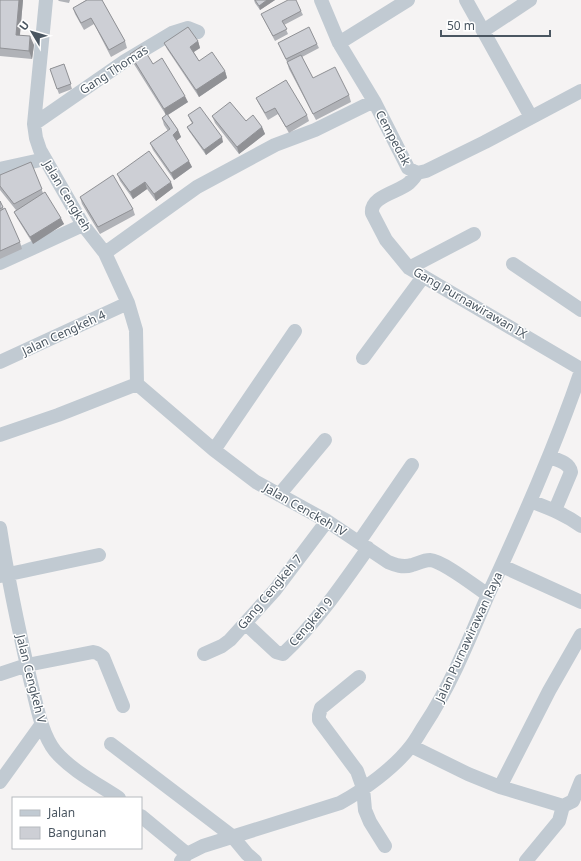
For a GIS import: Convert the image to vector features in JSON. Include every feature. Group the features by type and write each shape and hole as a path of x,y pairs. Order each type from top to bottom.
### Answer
{"street":[{"name":"Jalan Cengkeh","path":"46,0 34,124 36,138 45,159 83,224 106,253 128,303 136,330 137,384"},
{"name":"Cempedak","path":"321,0 339,43 374,101 408,168 417,174 485,142 581,91"},
{"path":"339,43 408,0"},
{"path":"466,0 531,117"},
{"path":"482,31 530,0"},
{"name":"Gang Thomas","path":"34,124 125,61 172,33 188,28 198,32"},
{"path":"106,253 197,187 275,145 315,130 374,101"},
{"path":"0,169 45,159"},
{"name":"Gang Purnawirawan IX","path":"417,174 409,184 377,201 373,205 372,209 372,213 386,240 409,268 581,370"},
{"path":"0,263 83,224"},
{"path":"409,268 474,234"},
{"path":"513,264 581,310"},
{"path":"363,358 423,277"},
{"name":"Jalan Cengkeh 4","path":"0,362 128,303"},
{"path":"214,450 295,331"},
{"name":"Jalan Purnawirawan Raya","path":"184,858 203,846 340,803 354,795 387,770 411,746 439,703 457,667 549,457 581,370"},
{"path":"0,435 58,415 137,384"},
{"name":"Jalan Cenckeh IV","path":"137,384 214,450 256,482 327,521 388,562 397,566 411,566 429,560 440,562 488,595"},
{"path":"278,495 325,440"},
{"path":"549,457 568,465 571,472 555,510"},
{"path":"363,545 412,465"},
{"path":"530,502 555,510 581,526"},
{"name":"Gang Cengkeh 7","path":"204,654 222,646 230,640 274,590 327,521"},
{"name":"Jalan Cengkeh V","path":"0,528 4,576 41,725 54,749 61,757 117,797"},
{"name":"Cengkeh 9","path":"245,623 276,652 283,654 306,631 341,587 363,545"},
{"path":"4,576 99,555"},
{"path":"502,566 581,602"},
{"path":"500,787 549,691 581,635"},
{"path":"0,674 27,665 93,652 97,653 103,657 123,706"},
{"path":"359,677 323,706 319,711 319,720 357,771 363,788 365,810 370,822 385,846"},
{"path":"0,782 41,725"},
{"path":"111,744 232,836 255,861"},
{"path":"411,746 468,774 500,787 563,806 573,801 581,781"},
{"path":"526,861 559,820 563,806"},
{"path":"142,817 184,858"}],"building":[{"path":"0,0 19,0 16,35 30,36 29,51 0,48"},
{"path":"87,0 102,0 125,41 109,50 91,18 81,23 73,8"},
{"path":"255,0 267,0 259,6"},
{"path":"288,0 296,0 301,11 282,21 287,29 273,36 261,14"},
{"path":"188,27 198,41 190,47 199,61 212,52 225,71 196,90 164,43"},
{"path":"309,27 317,44 286,59 278,43"},
{"path":"142,46 153,64 162,58 185,96 164,109 130,54"},
{"path":"301,55 313,78 335,67 349,95 313,114 287,62"},
{"path":"64,64 71,84 57,89 50,69"},
{"path":"286,80 307,115 286,127 275,108 265,113 256,98"},
{"path":"230,102 246,121 253,115 262,127 237,147 212,116"},
{"path":"200,107 222,137 204,150 187,127 193,123 188,115"},
{"path":"167,114 178,130 173,135 189,161 171,173 150,143 170,129 162,118"},
{"path":"149,151 171,182 154,194 145,182 130,192 117,174"},
{"path":"31,162 42,189 14,204 0,186 0,175"},
{"path":"113,175 133,209 98,227 80,197"},
{"path":"45,192 61,218 30,237 14,212"},
{"path":"0,201 3,207 0,209"},
{"path":"5,208 20,242 0,251 0,211"}]}
